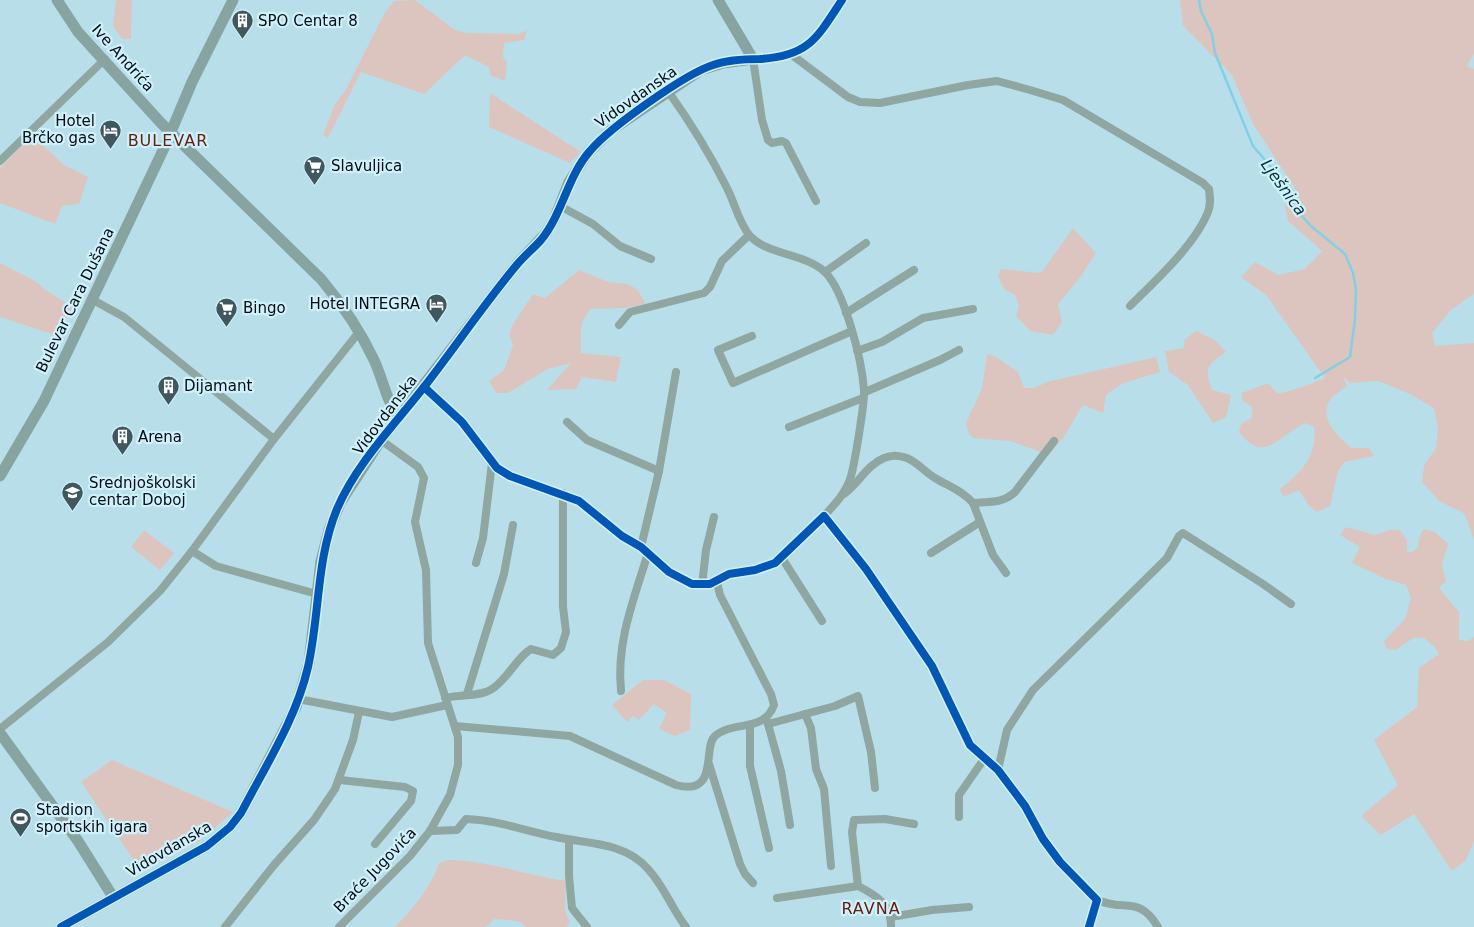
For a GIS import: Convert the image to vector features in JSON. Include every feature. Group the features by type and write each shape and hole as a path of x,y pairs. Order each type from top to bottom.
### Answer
{"street":[{"name":"Ive Andrića","path":"58,0 78,32 171,132 321,279 359,332 380,373 390,403 399,417"},
{"name":"Bulevar Cara Dušana","path":"0,476 41,407 171,132 192,82 234,0"},
{"path":"718,0 753,59 762,120 768,140 772,143 782,141 786,143 816,202"},
{"path":"842,0 815,38 792,55 848,97 860,102 880,103 997,81 1062,100 1203,183 1209,189 1211,203 1200,228 1168,268 1130,306"},
{"name":"Vidovdanska","path":"61,927 216,840 230,827 246,804 283,735 298,699 309,663 322,556 337,509 381,440 424,387 517,264 540,241 550,226 578,166 598,142 668,91 694,74 713,65 792,55"},
{"path":"0,162 22,138 105,60"},
{"path":"668,91 713,162 749,235 768,247 806,260 825,272 835,287 852,331 864,395 850,479 841,496"},
{"path":"560,206 593,224 620,246 651,259"},
{"path":"619,324 630,312 689,298 708,290 722,261 749,235"},
{"path":"825,272 866,243"},
{"path":"846,313 914,270"},
{"path":"92,300 124,317 274,438"},
{"path":"857,351 882,342 923,318 973,309"},
{"path":"752,336 718,350 733,383 852,331"},
{"path":"0,729 138,614 192,551 274,438 359,332"},
{"path":"789,427 864,395 959,350"},
{"path":"641,547 658,471 676,372"},
{"path":"424,387 468,429 492,463 510,476 563,493 585,504 622,536 641,547 681,580 702,585 717,582 729,574 766,567 782,558 841,496 858,482 872,465 883,458 895,456 907,458 934,478 966,495 973,503 993,555 1006,573"},
{"path":"567,422 586,440 658,471"},
{"name":"Braće Jugovića","path":"339,927 410,856 430,832 450,795 458,764 460,745 428,643 426,570 415,522 424,478 418,467 381,440"},
{"path":"973,503 1008,499 1026,480 1054,442"},
{"path":"476,563 483,538 492,463"},
{"path":"298,699 359,712 400,716 467,694 481,693 492,689 531,649 553,655 561,648 566,632 563,607 563,493"},
{"path":"824,516 866,569 932,666 970,745 998,770 1025,806 1043,839 1060,862 1097,900 1108,904 1136,906 1148,912 1158,927"},
{"path":"702,585 706,550 714,517"},
{"path":"931,553 980,522"},
{"path":"467,694 504,574 513,525"},
{"path":"998,770 1007,730 1033,690 1167,558 1178,536 1183,533 1291,604"},
{"path":"192,551 216,566 317,594"},
{"path":"621,691 619,666 622,643 648,553"},
{"path":"782,558 822,621"},
{"path":"717,582 720,595 774,701 767,722 781,771 790,825"},
{"path":"455,726 570,736 682,787 698,783 706,775 710,764 711,742 715,736 726,730 805,714 835,706 858,696 871,752 875,788"},
{"path":"225,927 268,871 314,820 340,780 353,740 359,712"},
{"path":"805,714 811,728 816,769 824,789 831,866"},
{"path":"750,725 750,766 769,848"},
{"path":"0,734 78,841 113,897"},
{"path":"960,817 959,795 984,759"},
{"path":"710,764 740,864 745,874 753,883"},
{"path":"340,780 405,787 413,791 411,802 375,844"},
{"path":"430,832 457,830 466,819 487,819 569,840 594,842 612,847 639,861 648,869 675,913 686,927"},
{"path":"858,886 852,832 854,820 885,819 914,824"},
{"path":"569,840 569,876 572,908 587,927"},
{"path":"777,898 858,886 885,903 891,917 891,927"},
{"path":"1089,927 1097,900"},
{"path":"891,917 932,910 969,907"}],"shaded area":[{"path":"116,0 132,0 131,39 122,39 113,26"},
{"path":"415,0 455,30 467,33 519,34 527,30 524,40 504,43 503,57 507,63 505,81 490,75 489,67 465,55 424,94 361,72 328,138 323,135 335,104 345,91 385,12 394,1"},
{"path":"1180,0 1474,0 1474,54 1467,66 1474,69 1474,294 1451,310 1432,333 1435,346 1474,343 1474,540 1465,514 1439,501 1422,482 1424,465 1436,448 1438,428 1434,408 1410,394 1378,381 1350,383 1343,376 1347,386 1331,399 1327,406 1328,420 1336,433 1352,448 1369,448 1374,456 1344,462 1338,472 1330,506 1317,512 1308,505 1299,490 1283,497 1280,489 1301,470 1311,455 1315,437 1314,427 1306,423 1272,445 1264,447 1256,447 1248,442 1239,432 1241,424 1252,418 1252,407 1242,400 1242,393 1268,383 1277,393 1287,392 1325,378 1266,295 1241,277 1255,262 1278,275 1305,269 1322,251 1288,221 1285,205 1300,196 1253,124 1232,75 1183,26"},
{"path":"490,93 581,152 570,163 489,127"},
{"path":"32,135 64,165 88,177 79,204 62,206 55,224 0,203 0,168"},
{"path":"1073,228 1096,253 1079,279 1058,304 1062,322 1053,335 1030,331 1016,316 1019,306 1015,295 1004,289 998,276 1001,269 1041,273"},
{"path":"0,263 35,281 72,307 58,336 0,317"},
{"path":"579,270 608,282 627,284 637,289 646,304 625,308 591,309 582,324 581,353 621,357 616,382 582,377 576,389 547,390 571,363 548,369 508,393 496,393 489,381 504,370 513,345 509,335 513,324 533,294 545,298"},
{"path":"1196,331 1215,340 1226,352 1211,364 1208,371 1212,390 1231,395 1226,417 1213,423 1188,385 1169,372 1165,351 1184,348 1184,340"},
{"path":"987,354 996,357 1018,372 1024,388 1034,388 1047,382 1156,357 1160,372 1121,384 1106,395 1103,413 1083,405 1063,438 1049,455 1010,441 974,438 969,435 966,423 982,388"},
{"path":"1346,527 1375,535 1389,530 1400,530 1407,540 1407,551 1410,553 1418,548 1423,529 1435,532 1448,544 1442,565 1446,581 1439,588 1459,612 1459,640 1468,641 1474,637 1474,841 1466,860 1452,871 1414,814 1381,835 1361,816 1398,785 1374,740 1417,707 1419,668 1439,654 1434,646 1424,638 1413,638 1396,650 1387,649 1384,641 1405,619 1411,598 1406,585 1386,579 1352,563 1360,547 1340,535"},
{"path":"144,530 174,553 160,570 131,547"},
{"path":"643,680 664,680 691,694 690,730 675,736 659,729 667,713 654,704 639,720 633,716 627,722 612,705"},
{"path":"112,760 233,812 199,841 141,871 81,782"},
{"path":"448,860 492,865 566,881 565,911 570,922 567,927 526,927 518,921 494,919 486,927 395,927 421,897 436,872 439,863"}],"waterway":[{"name":"Lješnica","path":"1199,0 1201,11 1212,34 1215,53 1253,146 1271,167 1298,212 1311,226 1345,254 1353,273 1356,289 1355,319 1350,357 1315,378"}],"cycle path":[{"path":"61,927 207,846 230,827 241,813 279,742 303,686 312,647 325,548 330,528 345,492 365,460 424,387 503,282 518,263 541,240 555,218 582,161 590,151 630,116 700,70 724,62 777,57 801,49 818,35 842,0"},
{"path":"424,387 462,422 497,468 510,476 579,501 622,536 641,547 669,572 692,584 710,584 729,574 755,570 775,563 824,516 866,569 932,666 970,745 998,770 1025,806 1043,839 1060,862 1097,900 1089,927"}],"place":[{"name":"SPO Centar 8","path":"242,40"},
{"name":"Hotel Brčko gas","path":"111,149"},
{"name":"Slavuljica","path":"315,185"},
{"name":"Hotel INTEGRA","path":"436,323"},
{"name":"Bingo","path":"227,327"},
{"name":"Dijamant","path":"168,405"},
{"name":"Arena","path":"122,456"},
{"name":"Srednjoškolski centar Doboj","path":"73,511"},
{"name":"Stadion sportskih igara","path":"20,838"}],"district":[{"name":"BULEVAR","path":"168,140"},
{"name":"RAVNA","path":"871,908"}]}
